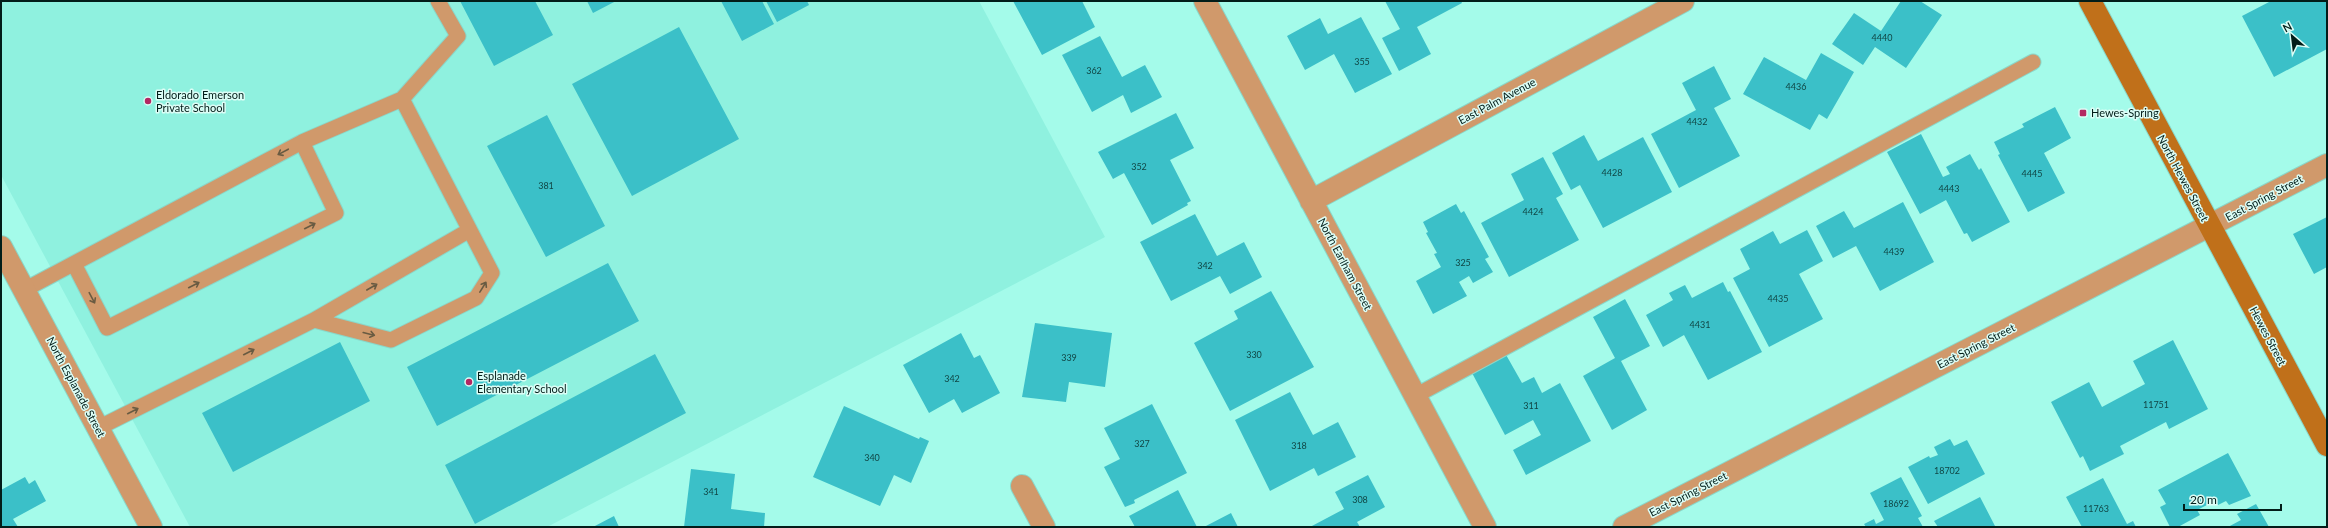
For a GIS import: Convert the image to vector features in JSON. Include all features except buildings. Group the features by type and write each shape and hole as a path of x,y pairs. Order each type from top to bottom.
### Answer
{"main road":[{"name":"North Hewes Street","path":"2090,1 2210,227"},
{"name":"Hewes Street","path":"2210,227 2327,445"}],"street":[{"name":"North Earlham Street","path":"1205,1 1485,527"},
{"name":"East Palm Avenue","path":"1311,201 1683,1"},
{"name":"East Spring Street","path":"1624,527 2210,227 2327,165"},
{"name":"North Esplanade Street","path":"1,247 151,527"},
{"path":"1022,486 1044,527"}],"lane":[{"path":"24,290 302,142 402,99 458,36 438,1"},
{"path":"1415,396 2033,62"},
{"path":"314,320 391,340 476,298 492,273 468,232 402,99"},
{"path":"74,264 107,328 336,213 302,142"},
{"path":"98,428 314,320 468,232"}],"shaded area":[{"name":"Esplanade Elementary School","path":"1,1 979,1 1105,237 547,527 190,527 1,175"}],"place":[{"name":"Eldorado Emerson Private School","path":"148,101"},
{"name":"Hewes-Spring","path":"2083,113"},
{"name":"Esplanade Elementary School","path":"469,382"}]}
